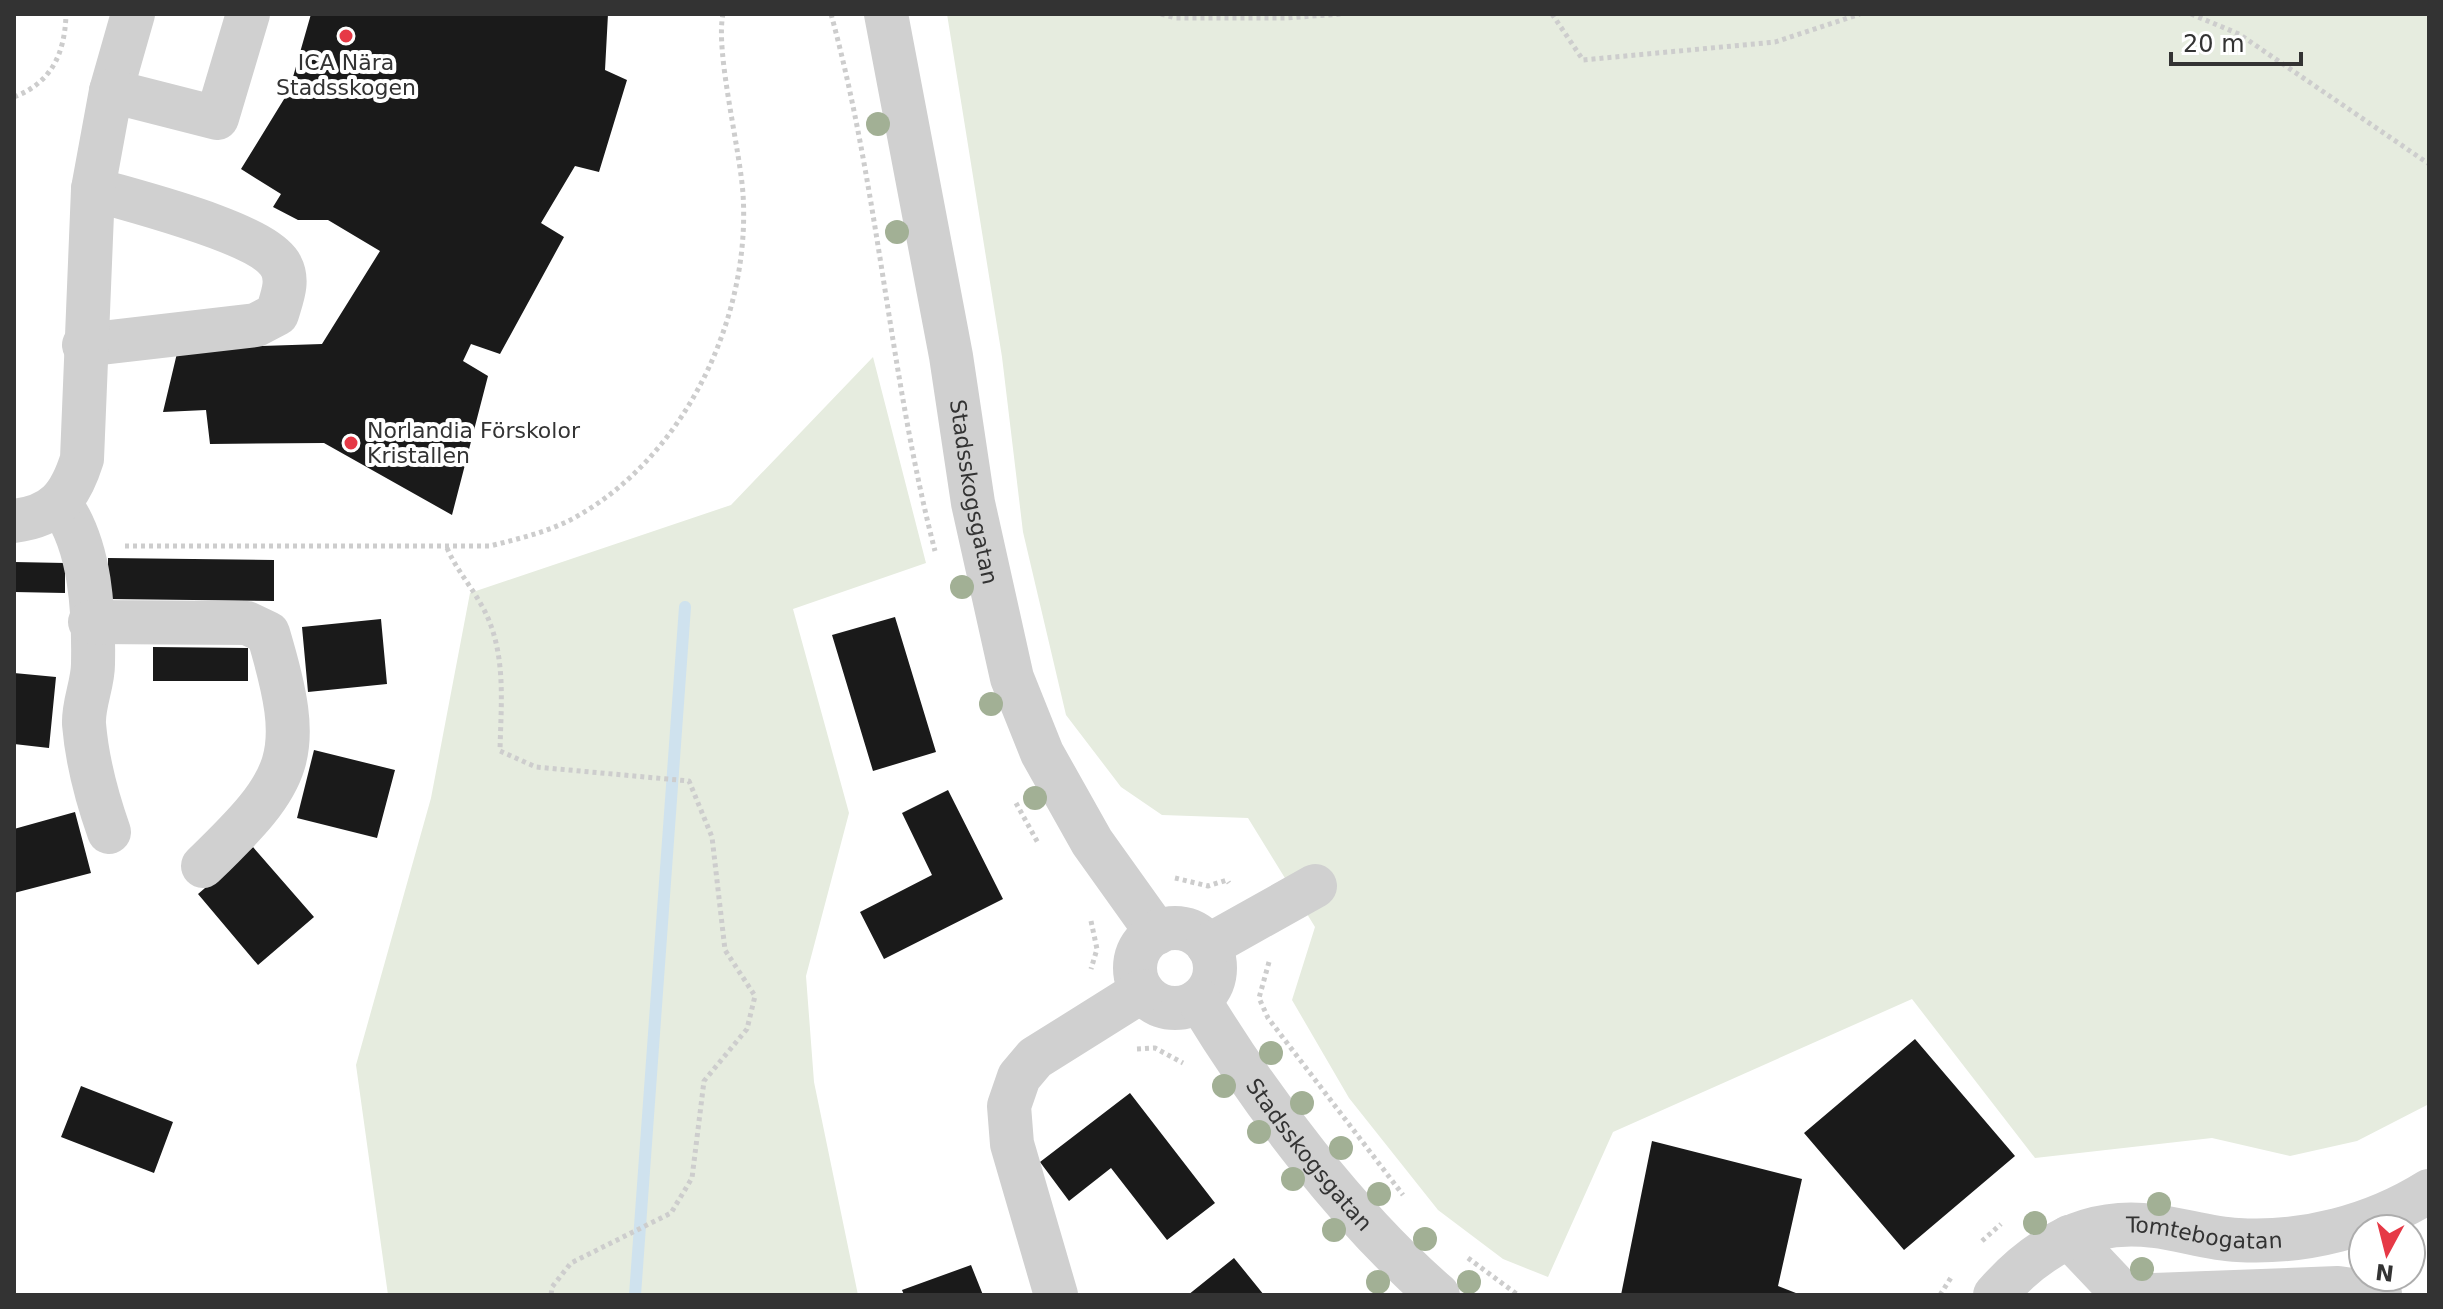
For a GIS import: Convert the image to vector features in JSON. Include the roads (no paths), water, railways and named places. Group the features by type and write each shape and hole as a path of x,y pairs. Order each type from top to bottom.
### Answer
{"street":[{"path":"14,521 36,518 61,505 74,485 82,459 84,345 93,189 111,91 133,14"},
{"path":"111,91 217,118 248,14"},
{"name":"Stadsskogsgatan","path":"886,14 951,356 973,503 1012,678 1042,753 1124,892 1157,933"},
{"path":"84,345 256,325 277,314 286,282 280,263 235,233 93,189"},
{"path":"61,505 75,524 83,547 93,666 84,722 100,805 109,832"},
{"path":"90,622 247,623 268,633 287,696 290,739 282,771 262,808 203,866"},
{"path":"1208,946 1315,886"},
{"path":"1185,930 1208,946 1214,975 1209,989 1199,1000 1186,1007 1165,1007 1142,991 1135,969 1137,954 1145,941 1157,933 1185,930"},
{"path":"1056,1295 1012,1144 1009,1106 1019,1077 1035,1058 1142,991"},
{"name":"Stadsskogsgatan","path":"1199,1000 1259,1088 1350,1208 1438,1295"},
{"name":"Tomtebogatan","path":"1995,1295 2041,1250 2069,1237 2121,1223 2238,1240 2299,1238 2365,1223 2429,1191"},
{"path":"2069,1237 2124,1295"},
{"path":"2154,1295 2338,1288 2380,1294"}],"waterway":[{"path":"635,1295 685,607"}],"place":[{"name":"ICA Nära Stadsskogen","path":"346,36"},
{"name":"Norlandia Förskolor Kristallen","path":"351,443"}]}
